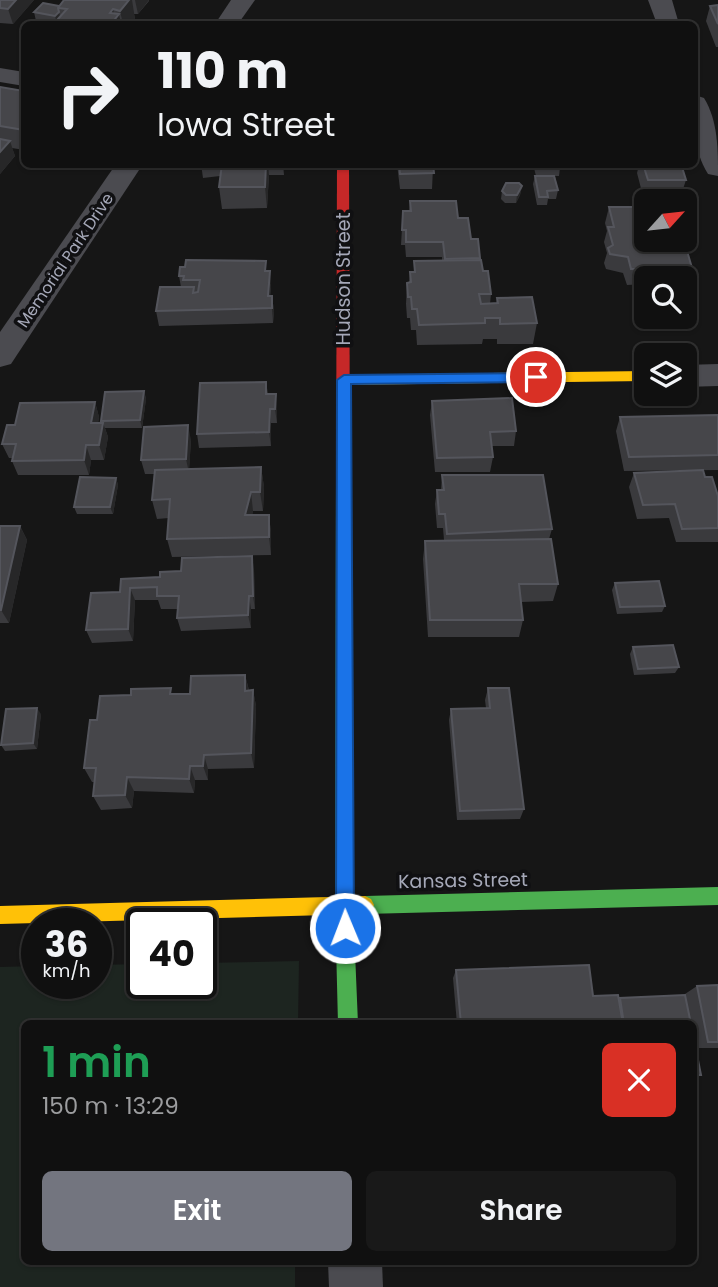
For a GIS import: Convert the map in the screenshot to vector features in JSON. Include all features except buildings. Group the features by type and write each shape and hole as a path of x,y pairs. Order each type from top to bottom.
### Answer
{"street":[{"path":"228,21 243,0"},
{"path":"660,0 667,21"},
{"path":"0,75 21,78"},
{"path":"699,89 718,169"},
{"name":"Memorial Park Drive","path":"0,356 127,168"},
{"name":"Hudson Street","path":"343,168 344,904 348,1020"},
{"path":"697,376 718,375"},
{"path":"344,380 634,376"},
{"name":"Kansas Street","path":"0,915 718,896"},
{"path":"355,1265 356,1287"}],"shaded area":[{"path":"299,961 298,1020 21,1020 21,1265 295,1265 295,1287 0,1287 0,967 21,966 21,999 112,999 112,965 126,964 126,999 217,999 217,963"}],"traffic: fast":[{"path":"343,484 344,904 348,1020"},
{"path":"365,905 718,896"}],"traffic: slow":[{"path":"344,380 634,376"},
{"path":"0,915 365,905"}],"traffic: jam":[{"path":"343,168 343,484"}],"route":[{"path":"345,928 344,380 536,377"}]}
